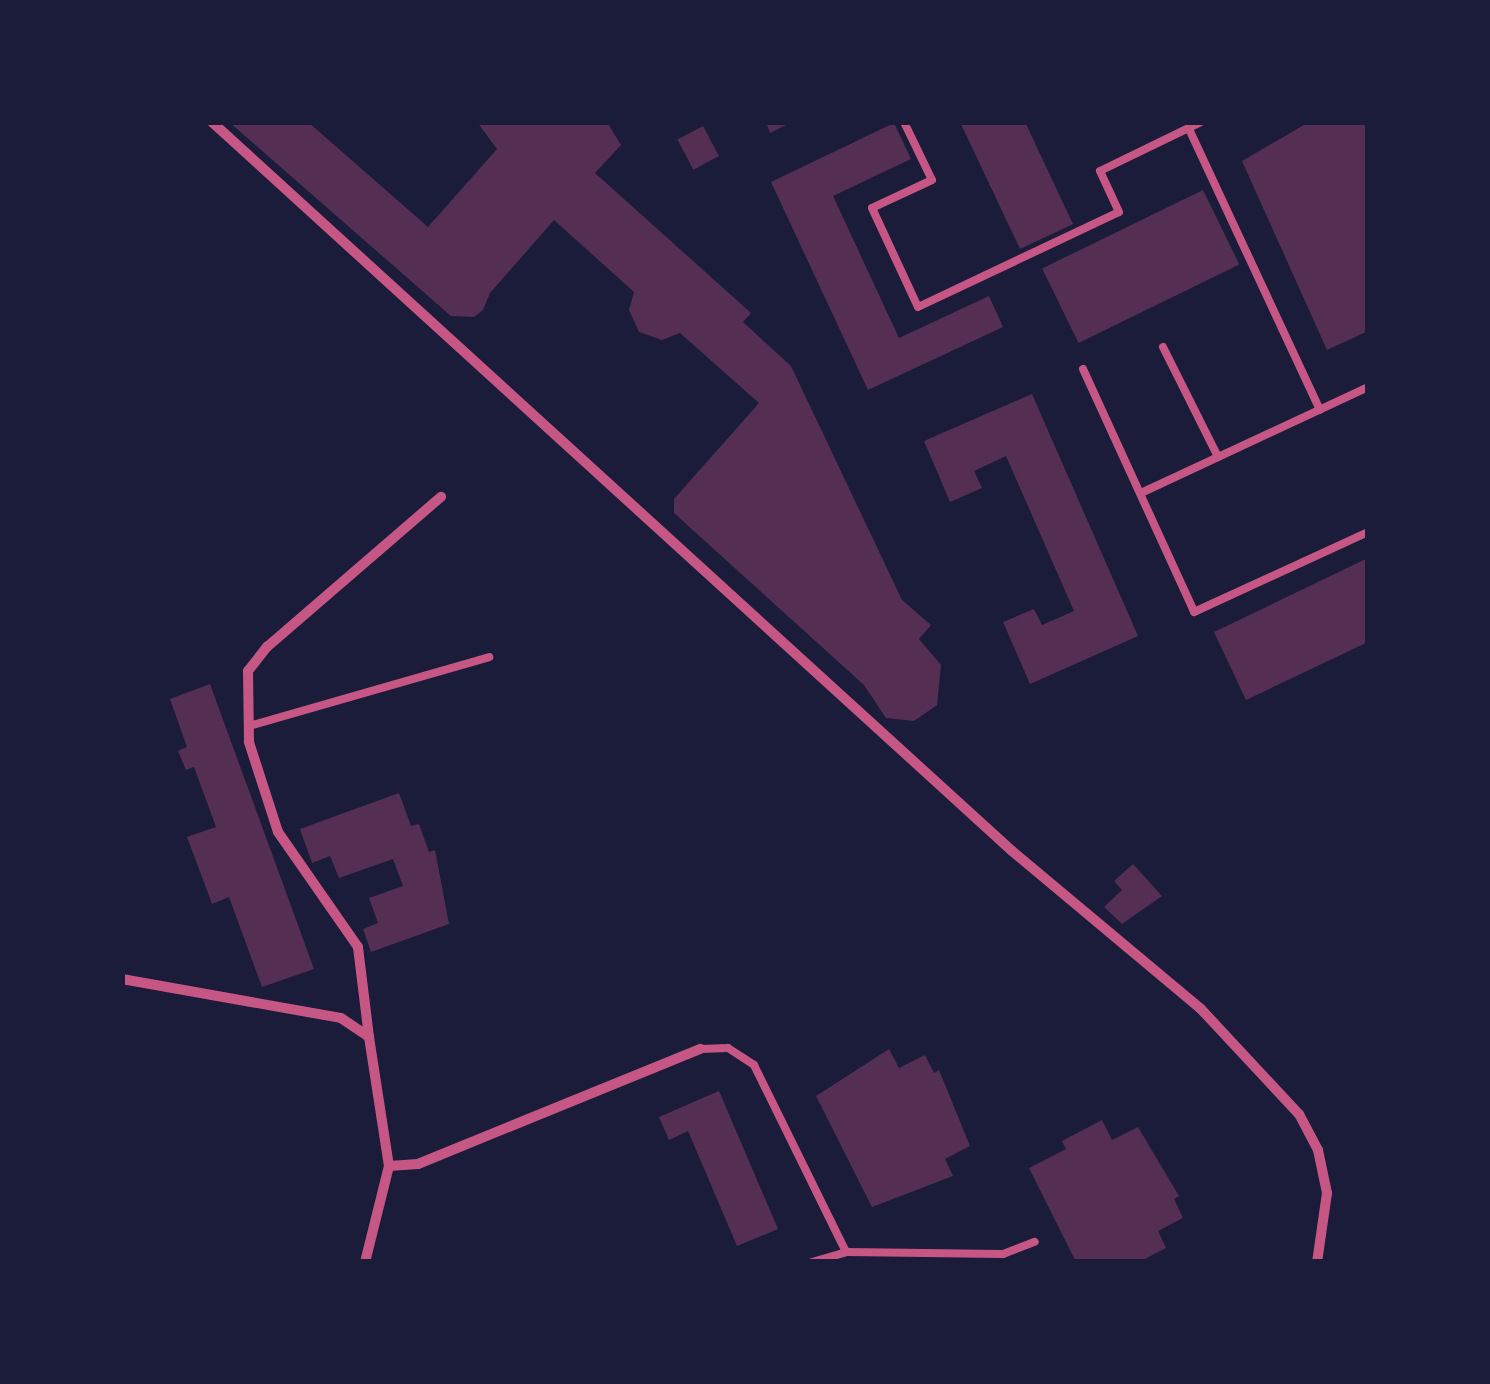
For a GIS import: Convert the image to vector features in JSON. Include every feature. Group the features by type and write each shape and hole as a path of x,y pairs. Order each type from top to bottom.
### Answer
{"street":[{"path":"212,122 1012,851 1200,1008 1300,1114 1318,1150 1327,1193 1317,1262"},
{"path":"365,1262 389,1166 358,947 278,832 249,726 248,671 267,646 442,498"},
{"path":"122,979 341,1018 369,1037"},
{"path":"389,1166 418,1164 700,1049"}],"lane":[{"path":"904,122 932,180 872,208 918,308 1120,212 1100,171 1202,122"},
{"path":"1188,129 1320,410"},
{"path":"1164,348 1218,457"},
{"path":"1083,369 1194,612 1368,532"},
{"path":"1142,493 1368,387"},
{"path":"249,726 489,657"},
{"path":"700,1049 728,1048 754,1065 846,1252"},
{"path":"812,1262 846,1252 1002,1254 1035,1242"}],"building":[{"path":"229,122 308,122 428,227 497,149 477,122 607,122 621,145 595,173 751,313 743,322 791,366 902,600 931,625 919,639 941,665 937,705 914,721 886,718 864,685 674,513 674,499 759,403 680,333 662,340 639,332 629,310 634,292 554,220 490,293 483,310 474,317 451,316"},
{"path":"766,122 792,122 770,133"},
{"path":"960,122 1025,122 1073,224 1020,249"},
{"path":"1309,122 1368,122 1368,331 1327,350 1242,161"},
{"path":"894,123 911,159 833,196 899,338 989,296 1003,327 868,390 771,182"},
{"path":"703,126 719,156 693,170 677,140"},
{"path":"1203,190 1239,265 1079,343 1042,268"},
{"path":"1032,394 1138,636 1030,684 1003,622 1034,609 1042,625 1074,611 1006,456 974,471 982,488 950,502 924,441"},
{"path":"1368,558 1368,642 1246,700 1214,632"},
{"path":"210,684 314,969 262,987 229,897 212,904 187,837 216,827 194,767 186,770 178,751 187,747 170,699"},
{"path":"399,793 411,826 419,824 429,852 435,850 449,924 371,952 363,929 378,923 369,898 403,886 393,859 339,878 330,856 312,863 300,829"},
{"path":"1133,864 1162,896 1122,924 1104,907 1122,890 1114,881"},
{"path":"889,1049 899,1068 925,1055 934,1073 939,1070 970,1146 945,1159 953,1176 872,1207 816,1096"},
{"path":"719,1091 778,1229 737,1246 688,1131 669,1140 659,1117"},
{"path":"1102,1120 1112,1140 1138,1127 1179,1196 1174,1199 1183,1218 1158,1231 1166,1248 1139,1262 1076,1262 1029,1168 1066,1149 1062,1141"}]}
